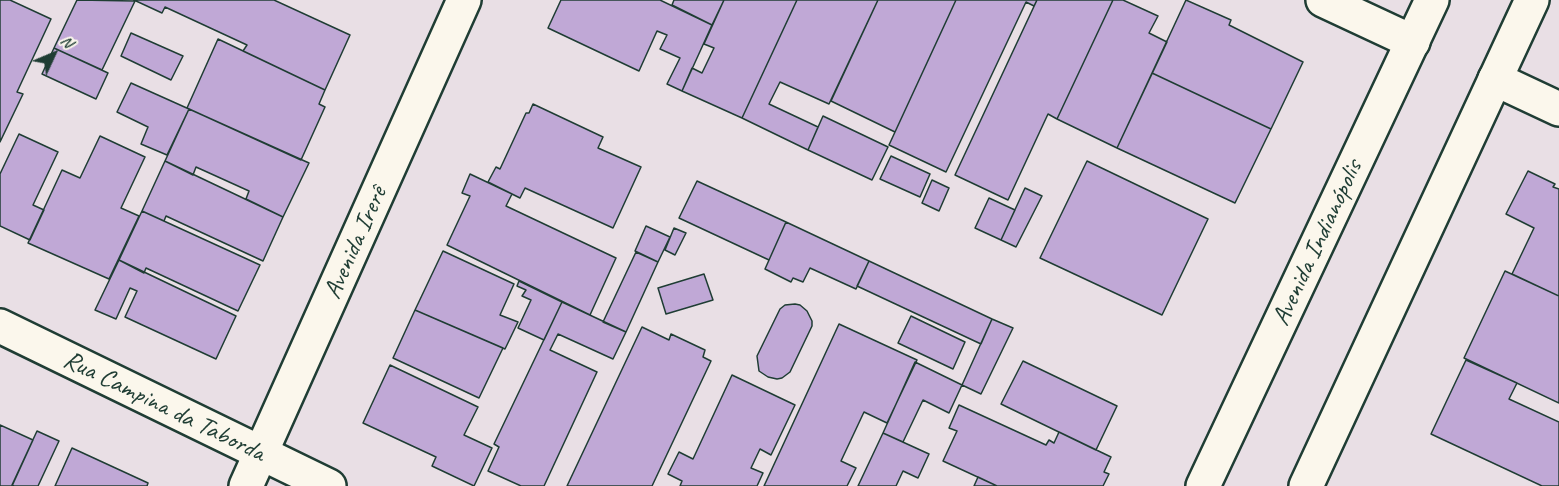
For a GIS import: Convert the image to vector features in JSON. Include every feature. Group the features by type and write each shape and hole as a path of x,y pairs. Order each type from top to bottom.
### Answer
{"street":[{"name":"Avenida Irerê","path":"246,486 464,0"},
{"path":"1323,0 1413,42"},
{"name":"Avenida Indianópolis","path":"1203,486 1432,0"},
{"path":"1306,486 1532,0"},
{"path":"1495,80 1559,109"},
{"name":"Rua Campina da Taborda","path":"0,326 329,486"}],"building":[{"path":"0,0 10,0 51,19 17,92 23,94 0,142"},
{"path":"77,0 135,1 102,70 54,48"},
{"path":"134,0 274,0 350,35 325,90 243,51 247,45 165,7 162,13"},
{"path":"561,0 660,0 712,25 682,91 667,84 680,58 660,49 667,35 657,31 639,71 548,28"},
{"path":"674,0 724,0 712,25 672,5"},
{"path":"724,0 797,0 742,118 682,91 692,68 702,73 714,48 704,44"},
{"path":"797,0 878,0 829,104 780,82 769,104 818,127 808,150 742,118"},
{"path":"878,0 956,0 895,132 831,101"},
{"path":"956,0 1037,0 1034,6 1026,2 946,172 889,145"},
{"path":"1037,0 1113,0 1057,119 1048,114 1008,200 955,175"},
{"path":"1113,0 1123,0 1158,16 1149,33 1167,42 1117,148 1057,119"},
{"path":"1186,0 1231,20 1229,25 1303,62 1271,129 1152,73"},
{"path":"131,33 183,56 171,80 121,56"},
{"path":"218,39 325,90 319,104 325,107 301,160 187,108"},
{"path":"54,48 108,73 96,99 42,74"},
{"path":"1152,73 1271,129 1235,203 1117,148"},
{"path":"131,83 189,109 167,155 141,144 148,127 117,112"},
{"path":"533,104 603,137 598,148 641,167 613,228 525,188 520,198 488,182 496,167 500,169 526,113 529,113"},
{"path":"189,109 309,163 283,217 246,199 249,191 196,167 193,175 165,161"},
{"path":"823,116 888,147 872,180 808,150"},
{"path":"19,134 58,152 33,205 44,210 30,240 0,226 0,174"},
{"path":"100,136 145,157 121,208 139,216 109,279 28,243 62,170 80,178"},
{"path":"891,156 930,174 920,197 880,179"},
{"path":"165,161 283,217 263,261 166,216 164,221 142,211"},
{"path":"1087,161 1208,219 1162,315 1040,258"},
{"path":"1528,171 1555,184 1553,187 1559,189 1559,296 1512,274 1534,228 1506,214"},
{"path":"470,174 512,194 506,206 616,258 590,315 447,245 470,196 462,193"},
{"path":"932,180 949,188 939,211 922,203"},
{"path":"697,181 786,222 769,260 679,218"},
{"path":"1025,188 1042,196 1016,247 1001,240"},
{"path":"989,198 1015,210 1001,240 975,228"},
{"path":"142,211 260,265 238,311 146,268 144,273 119,260"},
{"path":"786,222 869,261 856,289 810,268 803,282 793,278 791,282 765,269"},
{"path":"646,226 670,237 658,262 635,251"},
{"path":"674,228 686,233 675,255 665,250"},
{"path":"443,251 514,284 500,315 518,322 505,349 415,310"},
{"path":"636,252 658,262 626,332 603,322"},
{"path":"119,260 236,316 216,359 125,317 137,291 130,288 116,319 95,310"},
{"path":"869,261 992,319 981,344 857,286"},
{"path":"1505,271 1559,296 1559,403 1464,358"},
{"path":"704,274 713,300 666,314 658,288"},
{"path":"519,281 562,302 544,340 518,328 531,300 522,296 526,290 517,286"},
{"path":"562,302 626,332 613,359 558,334 550,350 597,372 544,486 521,486 488,471 499,447 494,444"},
{"path":"795,304 807,311 812,326 790,372 782,378 768,377 759,371 757,356 780,309 785,305"},
{"path":"415,310 503,348 479,398 393,358"},
{"path":"911,316 965,342 953,369 898,343"},
{"path":"992,319 1013,328 981,394 962,385"},
{"path":"839,324 917,360 887,423 864,412 841,461 856,468 847,486 764,486"},
{"path":"642,327 669,340 671,334 705,350 703,357 711,361 652,486 567,486"},
{"path":"1466,360 1517,383 1509,399 1559,422 1559,486 1542,486 1431,434"},
{"path":"1023,361 1117,406 1096,450 1001,404"},
{"path":"915,362 962,385 949,413 923,400 903,442 883,433"},
{"path":"390,365 478,407 464,435 492,448 474,486 432,466 436,457 363,423"},
{"path":"732,375 795,405 771,455 760,449 751,468 763,473 757,486 680,486 682,481 668,474 679,452 693,459"},
{"path":"959,405 1046,445 1049,440 1054,443 1059,432 1111,457 1104,472 1109,474 1103,486 997,486 943,461 957,431 949,428"},
{"path":"0,425 33,440 12,486 0,486"},
{"path":"37,431 59,441 38,486 14,486 12,485"},
{"path":"883,433 929,454 918,478 903,471 896,486 858,486"},
{"path":"72,448 148,483 147,486 55,486"},
{"path":"978,477 997,486 974,486"}]}
